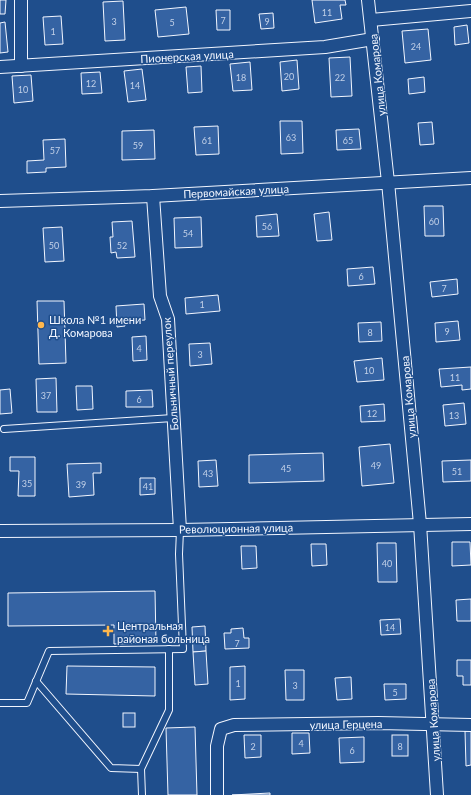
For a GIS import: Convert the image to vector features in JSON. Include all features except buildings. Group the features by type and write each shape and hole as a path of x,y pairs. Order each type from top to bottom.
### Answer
{"street":[{"path":"21,0 21,66"},
{"name":"улица Комарова","path":"368,0 388,182 420,524 438,795"},
{"path":"371,20 471,11"},
{"name":"Пионерская улица","path":"0,67 325,47 373,39"},
{"name":"Первомайская улица","path":"0,202 153,196 471,178"},
{"name":"Больничный переулок","path":"153,196 160,296 168,319 180,530"},
{"name":"Революционная улица","path":"0,531 180,530 471,524"},
{"name":"улица Герцена","path":"217,795 218,746 221,729 234,725 378,723 471,725"}],"lane":[{"path":"4,429 173,418"},
{"path":"0,703 27,704 49,651 183,649 179,554 180,530"},
{"path":"142,795 141,769 170,710 169,649"},
{"path":"36,681 112,768 141,769"}],"place":[{"name":"Школа №1 имени Д. Комарова","path":"41,325"},
{"name":"Центральная районая больница","path":"108,631"}]}
